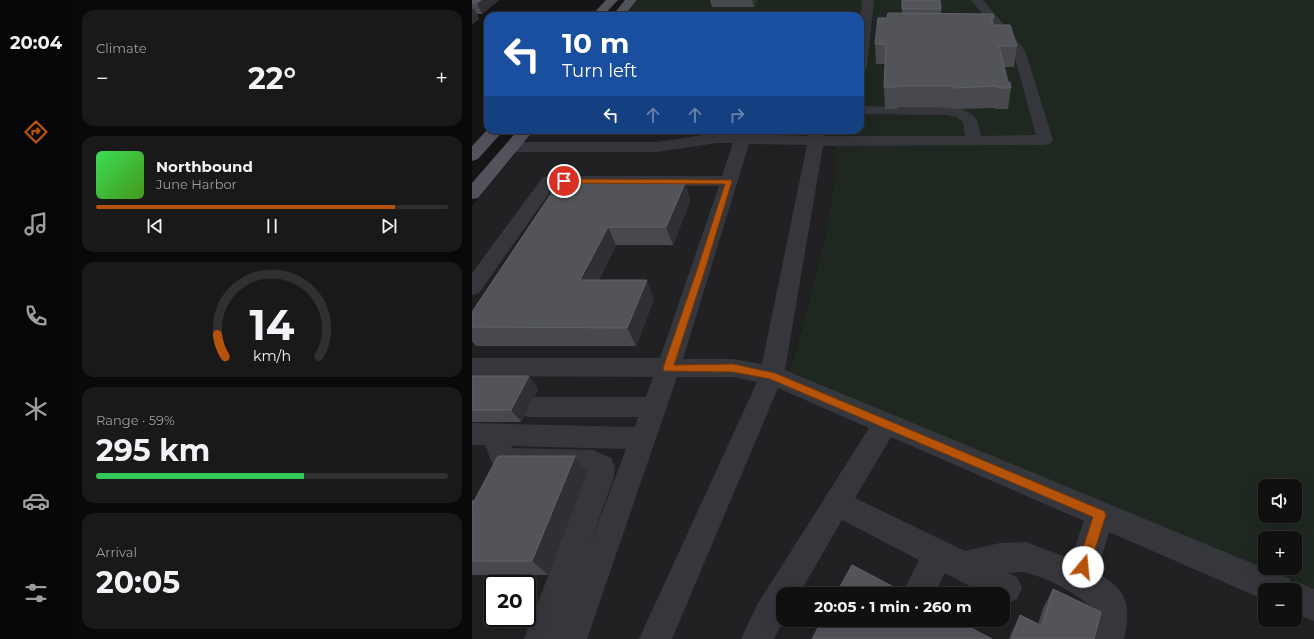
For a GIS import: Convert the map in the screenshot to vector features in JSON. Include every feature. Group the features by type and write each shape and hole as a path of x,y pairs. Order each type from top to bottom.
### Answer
{"main road":[{"path":"601,12 612,0"},
{"path":"621,12 631,0"},
{"path":"472,156 492,134"},
{"path":"510,134 512,147"},
{"path":"472,194 523,134"}],"lane":[{"path":"864,21 868,0"},
{"path":"512,147 657,147 717,138 816,135 974,140 1045,140 1019,50 977,0"},
{"path":"682,11 800,12"},
{"path":"864,110 959,112 967,115 970,120 974,140"},
{"path":"698,134 717,138"},
{"path":"655,639 772,375 816,135"},
{"path":"571,639 655,407 743,138"},
{"path":"472,288 549,181 729,181"},
{"path":"472,367 733,368 772,375 1262,583"},
{"path":"529,406 655,407"},
{"path":"756,639 768,616 885,424"},
{"path":"479,437 643,438"},
{"path":"479,437 503,460 592,462 601,467 600,477 540,639"},
{"path":"837,503 1004,587"},
{"path":"1079,580 1100,515"},
{"path":"925,587 951,560 1026,557 1067,573 1093,588 1110,602 1112,620 1108,639"},
{"path":"1302,600 1314,605"}],"shaded area":[{"path":"638,0 1314,0 1314,596 1302,591 1302,583 1284,583 1265,575 1302,575 1302,531 1258,531 1258,572 790,371 823,246 836,176 835,148 808,134 864,134 864,12 628,12"},
{"path":"532,134 808,134 835,149 836,176 823,246 791,365 1258,571 1258,575 1266,575 1285,583 1258,583 1258,627 1302,627 1302,591 1314,596 1314,639 472,639 472,206"}],"building":[{"path":"472,0 481,0 477,3 472,3"},
{"path":"902,0 940,0 941,9 902,9"},
{"path":"888,13 993,14 994,18 991,18 993,25 1010,25 1017,46 999,46 1008,82 1010,82 1011,88 998,88 998,86 954,88 954,86 884,87 886,44 875,44 878,18 887,18"},
{"path":"559,182 685,183 666,227 608,227 580,280 647,280 627,328 472,327 472,312"},
{"path":"472,376 529,376 511,410 472,410"},
{"path":"498,456 575,456 532,561 472,561 472,505"},
{"path":"852,565 894,587 840,587"},
{"path":"1053,589 1101,612 1094,639 1012,639 1020,615 1042,626"},
{"path":"818,627 969,627 992,639 812,639"}],"route":[{"path":"564,181 729,181 668,368 733,368 772,375 797,387 1100,515 1083,567"}]}
